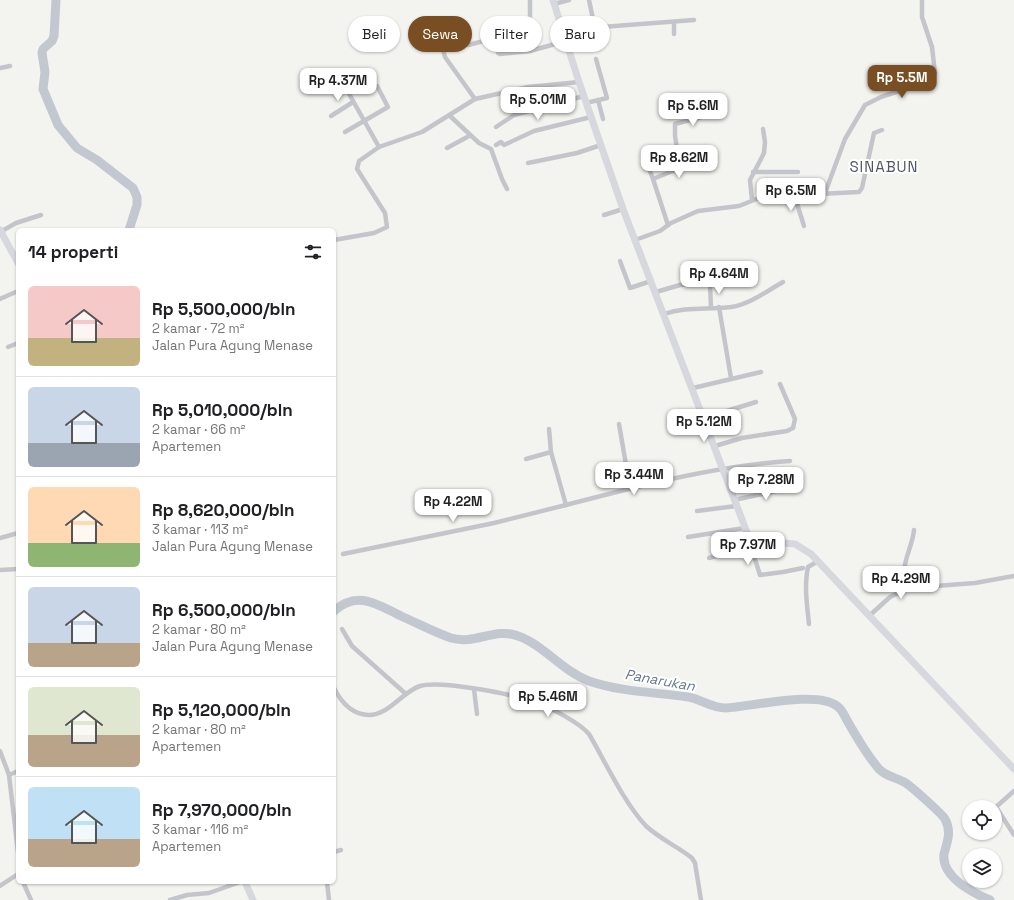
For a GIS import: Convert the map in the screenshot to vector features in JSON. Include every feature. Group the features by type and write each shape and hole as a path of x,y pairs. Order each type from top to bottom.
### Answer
{"street":[{"path":"530,0 530,16"},
{"path":"558,16 554,2 569,0"},
{"path":"589,0 592,16"},
{"path":"825,193 845,139 864,105 881,97 926,82 935,73 932,47 922,17 922,0"},
{"path":"610,27 694,20"},
{"path":"674,22 674,34"},
{"path":"475,99 445,57 444,48 457,40 468,45 480,42"},
{"path":"498,52 499,54 520,52"},
{"path":"569,52 623,209 693,388 744,528 752,539 753,553 760,575 803,568"},
{"path":"496,127 514,115 585,100 607,98 596,59"},
{"path":"0,68 10,66"},
{"path":"336,240 374,233 387,227 385,214 357,169 359,161 379,147 422,132 450,116 475,99 528,87 579,82"},
{"path":"345,132 388,107 377,86"},
{"path":"348,92 379,147"},
{"path":"598,100 603,119"},
{"path":"331,116 353,102"},
{"path":"450,116 469,136 483,147 491,149 507,189"},
{"path":"654,179 677,171 680,168 675,136 675,124 705,116"},
{"path":"496,145 500,142 504,145 543,128 591,117"},
{"path":"752,200 750,183 753,172 764,153 765,142 763,129"},
{"path":"635,240 660,231 668,225 704,210 739,206 752,200 794,194 853,193 860,191 874,133 882,130"},
{"path":"447,148 469,136"},
{"path":"528,163 578,153 601,145"},
{"path":"644,156 654,179 668,225"},
{"path":"753,172 798,172"},
{"path":"794,194 804,226"},
{"path":"604,214 623,209"},
{"path":"16,259 0,231 16,223 41,214"},
{"path":"620,261 630,288 651,281"},
{"path":"664,314 678,310 711,307 719,308 747,302 783,282"},
{"path":"656,292 680,285 708,283 710,285 711,307"},
{"path":"0,299 16,292"},
{"path":"719,308 731,378"},
{"path":"8,347 16,344"},
{"path":"693,388 761,372"},
{"path":"715,446 742,438 787,431 794,428 795,419 780,384"},
{"path":"704,418 756,402"},
{"path":"619,424 630,488"},
{"path":"549,429 551,452 566,505"},
{"path":"526,458 551,452"},
{"path":"343,554 494,523 630,488 723,470 790,461"},
{"path":"730,489 759,482"},
{"path":"697,511 735,503 794,487"},
{"path":"688,537 744,528"},
{"path":"909,588 904,578 904,569 906,557 912,545 914,530"},
{"path":"0,538 16,534"},
{"path":"752,539 795,544 807,551 1014,769"},
{"path":"709,558 727,554 731,556 753,553"},
{"path":"809,624 806,590 807,572 808,567 818,561"},
{"path":"0,570 16,570"},
{"path":"869,616 890,597 909,588 975,583 1014,576"},
{"path":"342,629 352,646 377,666 406,694"},
{"path":"336,691 350,709 369,715 386,708 418,687 433,684 474,689 533,701 585,730 640,818 659,837 692,858 701,900"},
{"path":"474,689 477,714"},
{"path":"0,751 9,775 16,835"},
{"path":"9,775 16,772"},
{"path":"1014,791 996,807 1014,835"},
{"path":"336,851 341,850"},
{"path":"0,886 16,875"},
{"path":"25,884 31,900"},
{"path":"170,900 186,895 209,893 234,884"},
{"path":"246,884 253,900"},
{"path":"327,884 327,894 329,900"}],"waterway":[{"name":"Panarukan","path":"56,0 54,36 52,41 43,49 42,53 45,72 43,89 58,125 77,148 97,160 133,188 137,197 137,205 130,228"},
{"name":"Panarukan","path":"336,609 343,604 360,600 377,604 439,634 451,638 460,640 501,634 518,636 536,645 570,671 589,681 625,690 688,697 721,708 799,699 827,701 841,709 862,746 879,769 885,774 907,784 943,816 949,833 944,854 944,862 948,870 960,883 975,893 990,900"}],"district":[{"name":"SINABUN","path":"884,167"}]}
